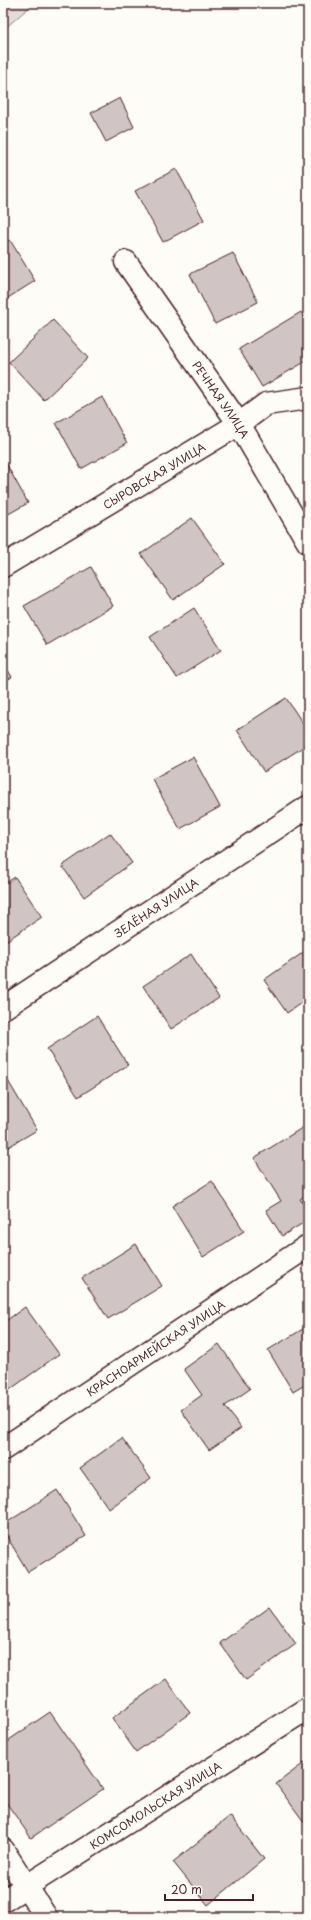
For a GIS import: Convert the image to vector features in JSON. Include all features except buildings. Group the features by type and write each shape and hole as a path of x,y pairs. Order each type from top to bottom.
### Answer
{"street":[{"name":"РЕЧНАЯ УЛИЦА","path":"126,262 239,424 308,542"},
{"name":"СЫРОВСКАЯ УЛИЦА","path":"3,566 239,424 266,404 308,398"},
{"name":"ЗЕЛЁНАЯ УЛИЦА","path":"3,1008 308,807"},
{"name":"КРАСНОАРМЕЙСКАЯ УЛИЦА","path":"3,1449 308,1246"},
{"name":"КОМСОМОЛЬСКАЯ УЛИЦА","path":"3,1901 308,1708"},
{"path":"3,1850 46,1917"}],"shaded area":[{"path":"3,3 34,3 3,30"}]}
